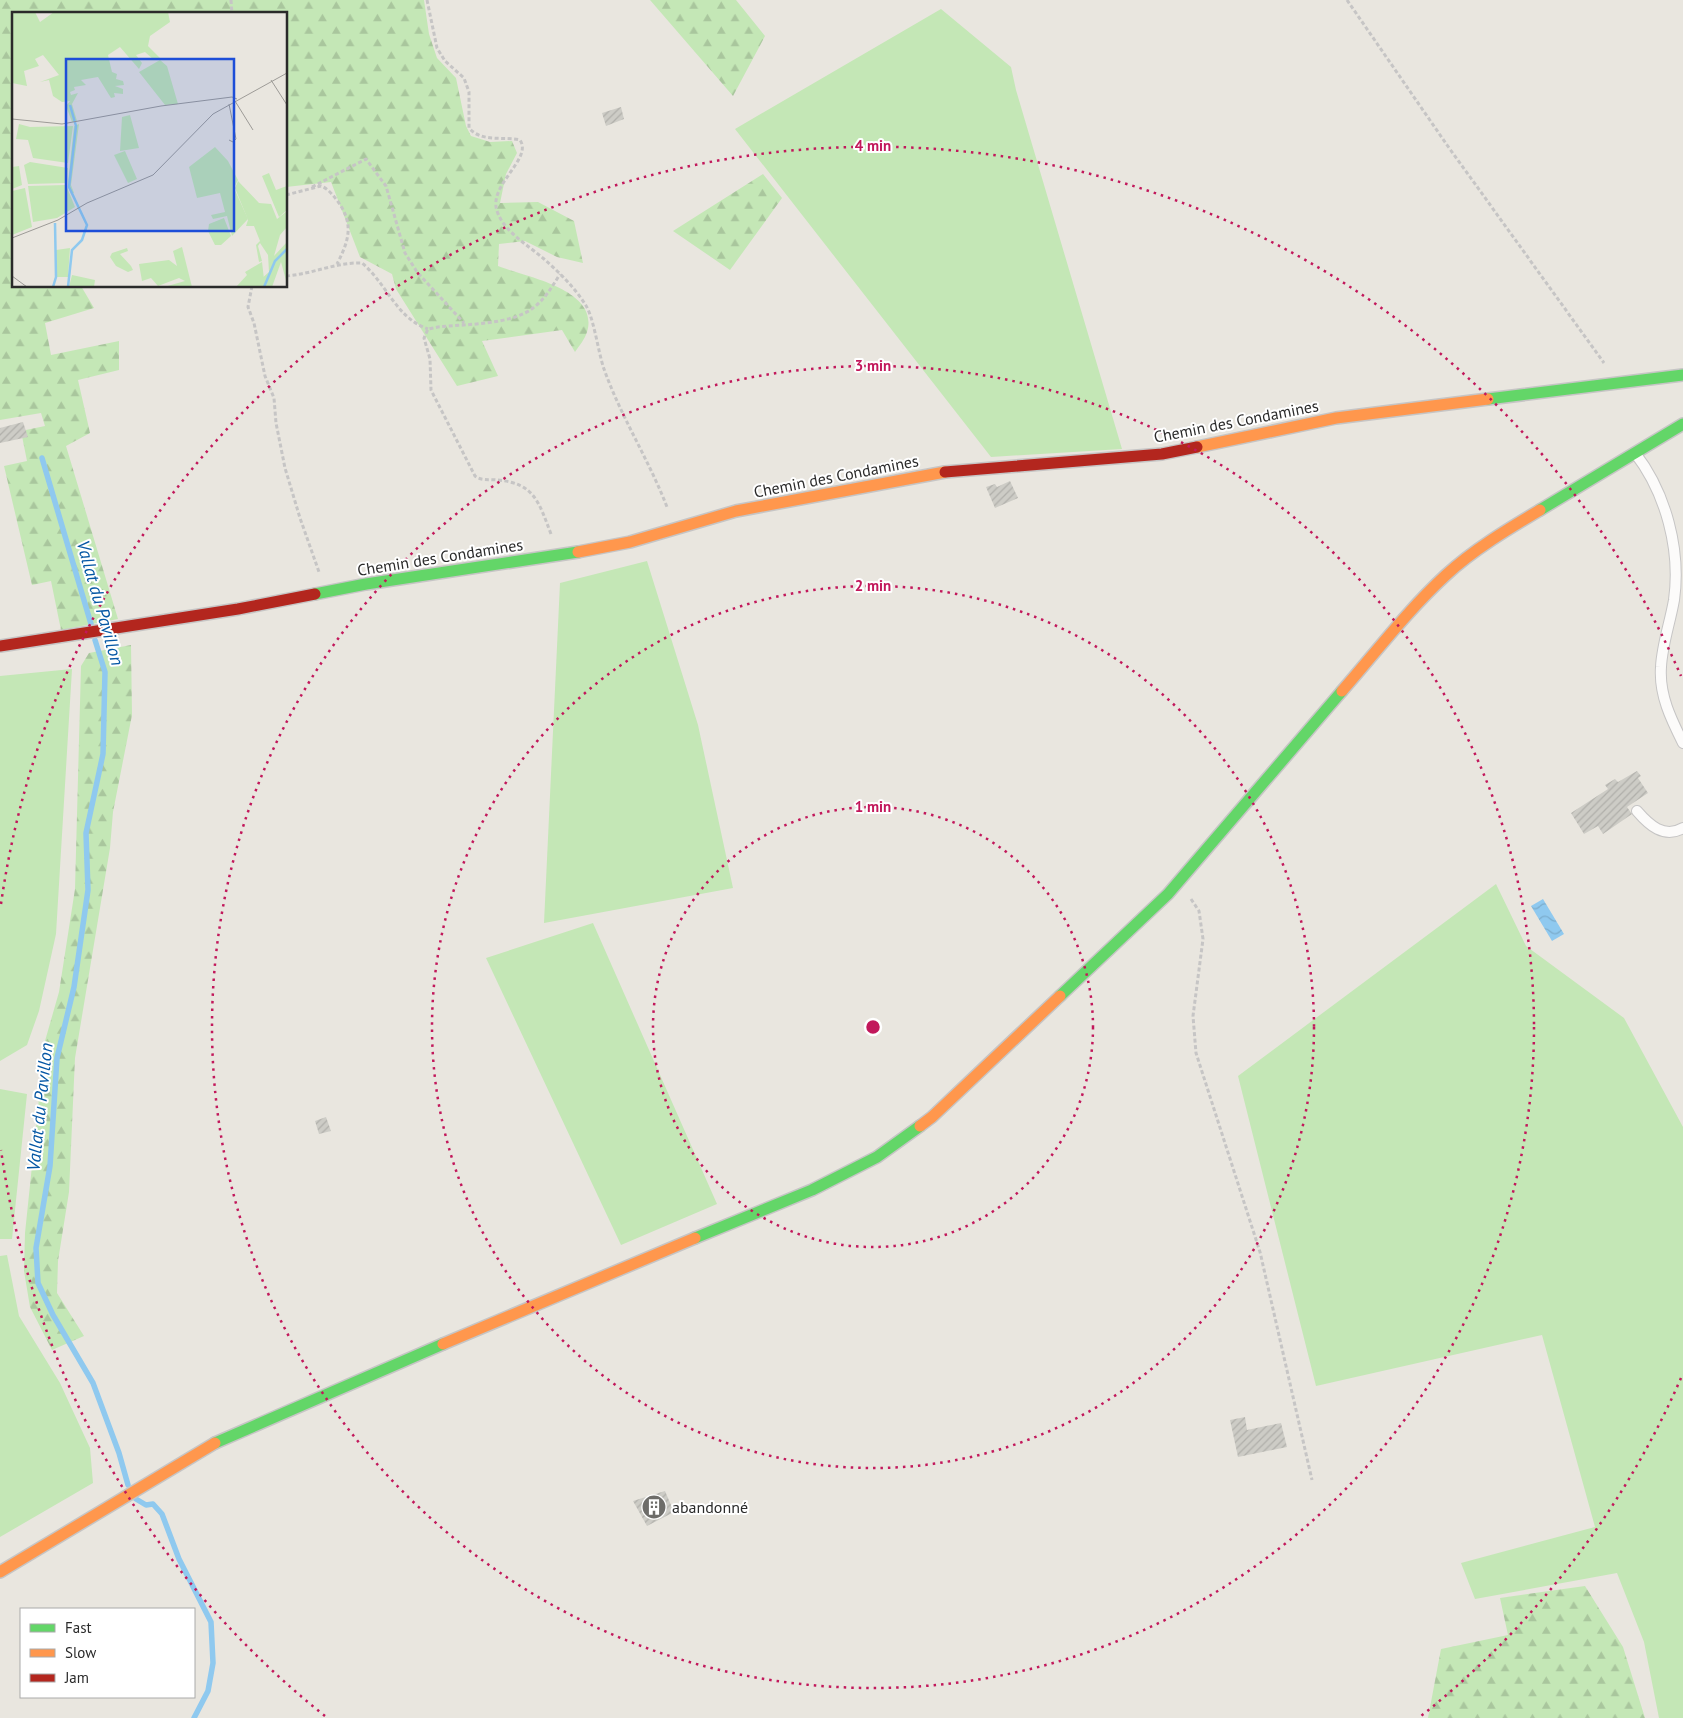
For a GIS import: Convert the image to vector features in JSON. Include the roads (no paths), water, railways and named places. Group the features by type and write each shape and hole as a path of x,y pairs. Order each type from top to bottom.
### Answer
{"street":[{"name":"Chemin des Condamines","path":"0,646 103,631 322,593 560,556 630,542 736,512 958,470 1162,454 1336,418 1683,375"},
{"path":"0,1572 210,1445 495,1321 812,1190 877,1157 932,1118 1168,894 1410,612 1447,574 1509,528 1683,424"}],"lane":[{"path":"1634,452 1654,486 1671,533 1675,553 1674,600 1661,668 1665,703 1683,743"},
{"path":"1637,811 1655,829 1673,832 1683,828"}],"water":[{"path":"1543,899 1564,934 1552,941 1531,906"}],"waterway":[{"name":"Vallat du Pavillon","path":"42,458 91,624"},
{"name":"Vallat du Pavillon","path":"95,640 105,672 103,754 86,833 88,890 74,987 57,1058 50,1166 36,1248 38,1283 53,1315 93,1383 119,1453 128,1485"},
{"name":"Vallat du Pavillon","path":"136,1499 146,1505 153,1504 162,1514 179,1559 211,1622 213,1663 208,1691 194,1718"}],"place":[{"name":"abandonné","path":"654,1507"}]}
